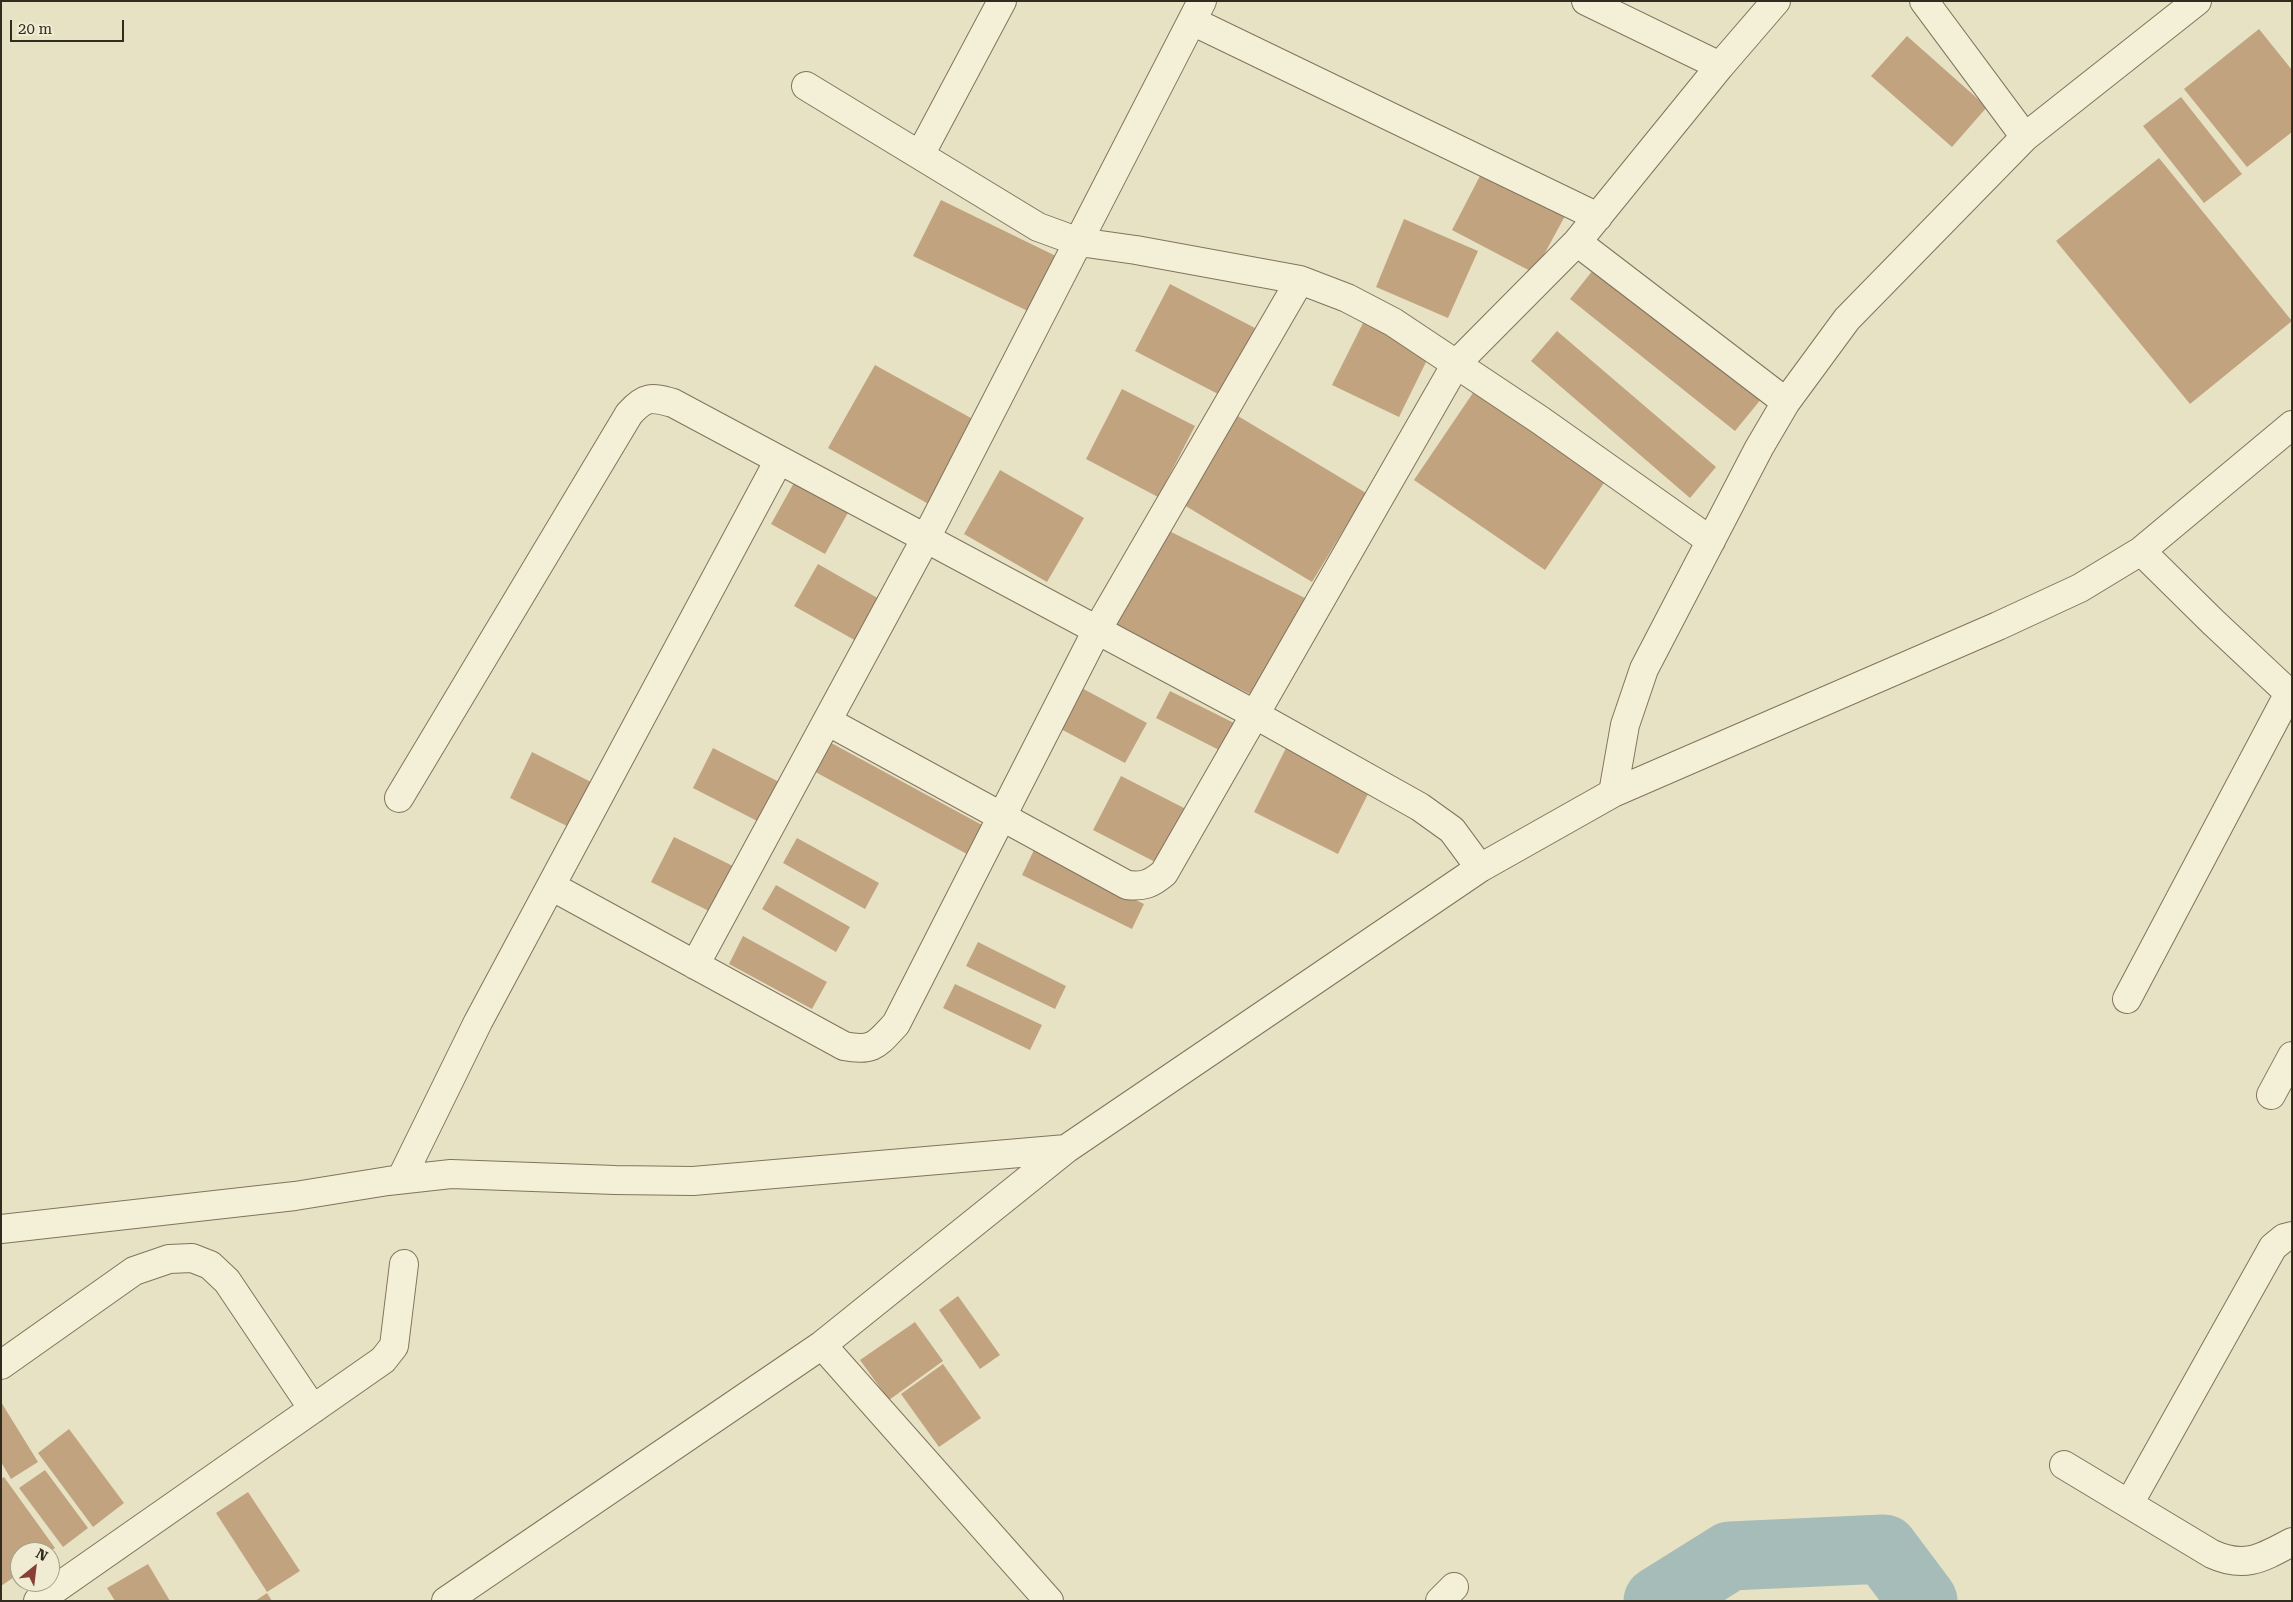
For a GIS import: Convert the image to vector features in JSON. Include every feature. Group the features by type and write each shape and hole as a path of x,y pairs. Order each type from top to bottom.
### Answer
{"street":[{"path":"920,155 1002,1"},
{"path":"1586,1 1720,66"},
{"path":"827,721 1127,885 1140,887 1152,883 1164,873 1456,364 1577,242 1720,66 1776,1"},
{"path":"1924,1 2025,137"},
{"path":"1613,793 1625,725 1644,669 1759,448 1786,402 1847,320 2025,137 2198,1"},
{"path":"695,965 926,538 1197,11 1598,217"},
{"path":"806,86 1038,227 1079,242 1136,250 1300,280 1347,298 1393,322 1540,420 1711,540"},
{"path":"1577,242 1786,402"},
{"path":"551,886 844,1046 862,1049 878,1043 896,1024 1097,630 1300,280"},
{"path":"399,798 629,414 648,398 673,403 1254,714 1420,807 1452,830 1480,868"},
{"path":"446,1601 822,1345 1066,1149 1480,868 1613,793 1998,626 2080,588 2141,551 2292,425"},
{"path":"401,1179 478,1022 779,460"},
{"path":"2127,999 2290,694 2141,551"},
{"path":"2271,1095 2292,1056"},
{"path":"1,1229 295,1196 401,1179 451,1174 693,1181 1066,1149"},
{"path":"2129,1504 2273,1248 2284,1238 2292,1236"},
{"path":"1,1365 134,1271 169,1258 192,1258 210,1265 227,1281 313,1409"},
{"path":"38,1601 383,1360 394,1346 404,1264"},
{"path":"822,1345 1049,1601"},
{"path":"2064,1465 2227,1561 2244,1563 2264,1557 2292,1542"}],"building":[{"path":"2259,29 2292,70 2292,132 2247,167 2184,89"},
{"path":"1907,36 1987,107 1952,147 1871,76"},
{"path":"2181,97 2242,174 2204,203 2143,126"},
{"path":"2159,158 2292,321 2190,404 2056,241"},
{"path":"1482,172 1565,216 1534,273 1452,230"},
{"path":"941,200 1060,258 1032,313 913,256"},
{"path":"1404,219 1478,251 1448,318 1376,287"},
{"path":"1597,265 1762,398 1735,431 1570,299"},
{"path":"1170,284 1255,328 1220,395 1135,351"},
{"path":"1363,323 1429,356 1399,417 1332,385"},
{"path":"1557,331 1716,467 1690,498 1531,361"},
{"path":"875,365 980,423 934,507 828,448"},
{"path":"1479,384 1610,474 1545,570 1414,480"},
{"path":"1122,389 1195,426 1158,497 1086,459"},
{"path":"1238,416 1366,493 1312,582 1184,505"},
{"path":"1000,470 1084,518 1047,582 964,534"},
{"path":"800,472 854,502 825,554 771,524"},
{"path":"1163,528 1309,600 1260,699 1114,627"},
{"path":"818,564 881,600 858,642 794,606"},
{"path":"1078,686 1147,723 1125,763 1057,727"},
{"path":"1170,691 1234,723 1221,751 1156,718"},
{"path":"824,739 993,831 978,860 808,768"},
{"path":"713,748 785,785 765,825 693,788"},
{"path":"1286,748 1370,790 1338,854 1254,812"},
{"path":"532,752 591,782 569,827 510,798"},
{"path":"1121,776 1186,809 1159,864 1093,830"},
{"path":"674,837 735,867 713,913 651,882"},
{"path":"797,838 879,883 865,909 783,863"},
{"path":"1034,850 1144,904 1132,929 1022,875"},
{"path":"776,885 850,927 836,952 762,909"},
{"path":"743,936 827,982 812,1009 729,964"},
{"path":"978,942 1066,986 1055,1009 966,966"},
{"path":"955,984 1042,1025 1030,1050 943,1008"},
{"path":"958,1296 1000,1355 980,1369 939,1310"},
{"path":"915,1322 943,1361 889,1400 860,1360"},
{"path":"943,1364 981,1418 939,1447 901,1394"},
{"path":"1,1402 38,1462 11,1479 1,1462"},
{"path":"69,1429 124,1503 93,1527 38,1453"},
{"path":"45,1470 88,1528 63,1547 19,1488"},
{"path":"4,1477 51,1542 10,1542 10,1580 1,1586 1,1479"},
{"path":"248,1492 300,1571 267,1592 216,1513"},
{"path":"148,1564 170,1601 115,1601 107,1588"},
{"path":"267,1593 272,1601 255,1601"}],"waterway":[{"path":"1658,1601 1730,1556 1884,1549 1923,1601"}]}
